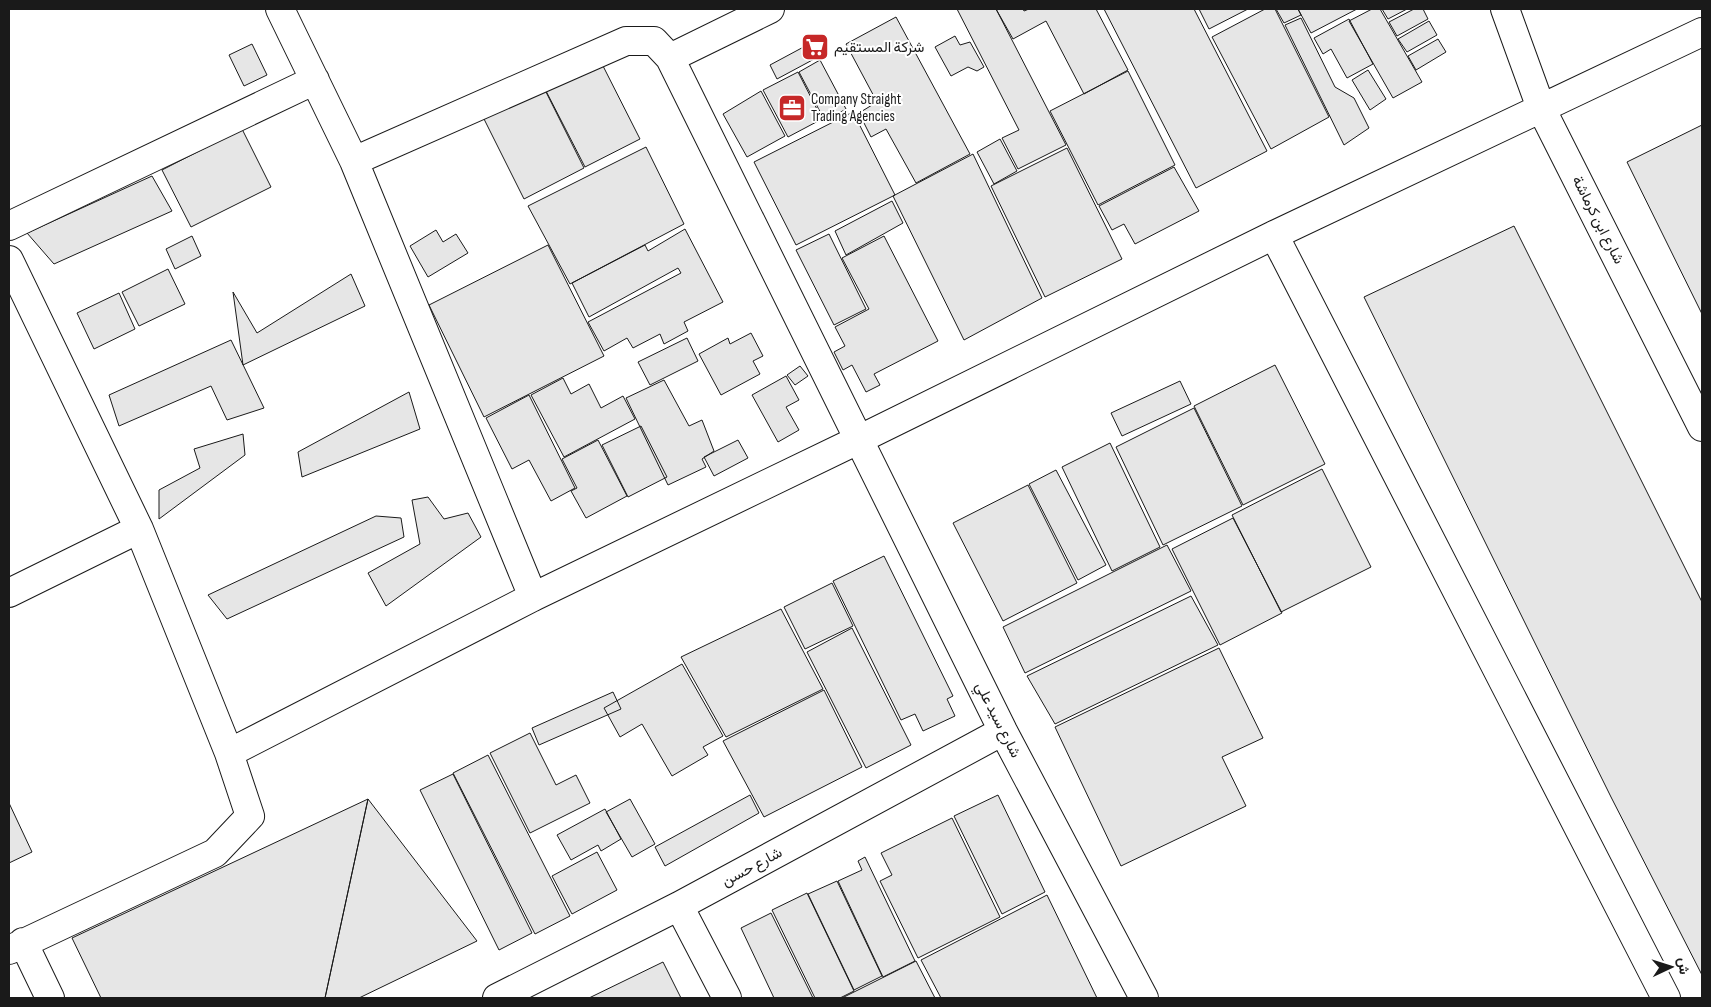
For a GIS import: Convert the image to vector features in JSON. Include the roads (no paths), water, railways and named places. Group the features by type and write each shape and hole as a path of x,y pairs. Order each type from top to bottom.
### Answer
{"street":[{"path":"280,9 354,161 533,597"},
{"path":"670,58 770,9"},
{"name":"شارع ابن كرماشة","path":"1504,9 1540,108 1702,427"},
{"path":"229,753 533,597 858,440 1274,235 1702,32"},
{"name":"شارع سيد علي","path":"354,161 626,41 654,41 670,58 1003,731 1144,998"},
{"path":"9,226 315,80"},
{"path":"1274,235 1666,998"},
{"path":"9,260 139,529 229,753 250,816 215,853 16,946 50,998"},
{"path":"9,593 139,529"},
{"name":"شارع حسن","path":"497,998 679,906 1003,731"},
{"path":"679,906 727,998"}],"place":[{"name":"شركة المستقيم","path":"815,47"},
{"name":"Company Straight Trading Agencies","path":"792,108"}]}
